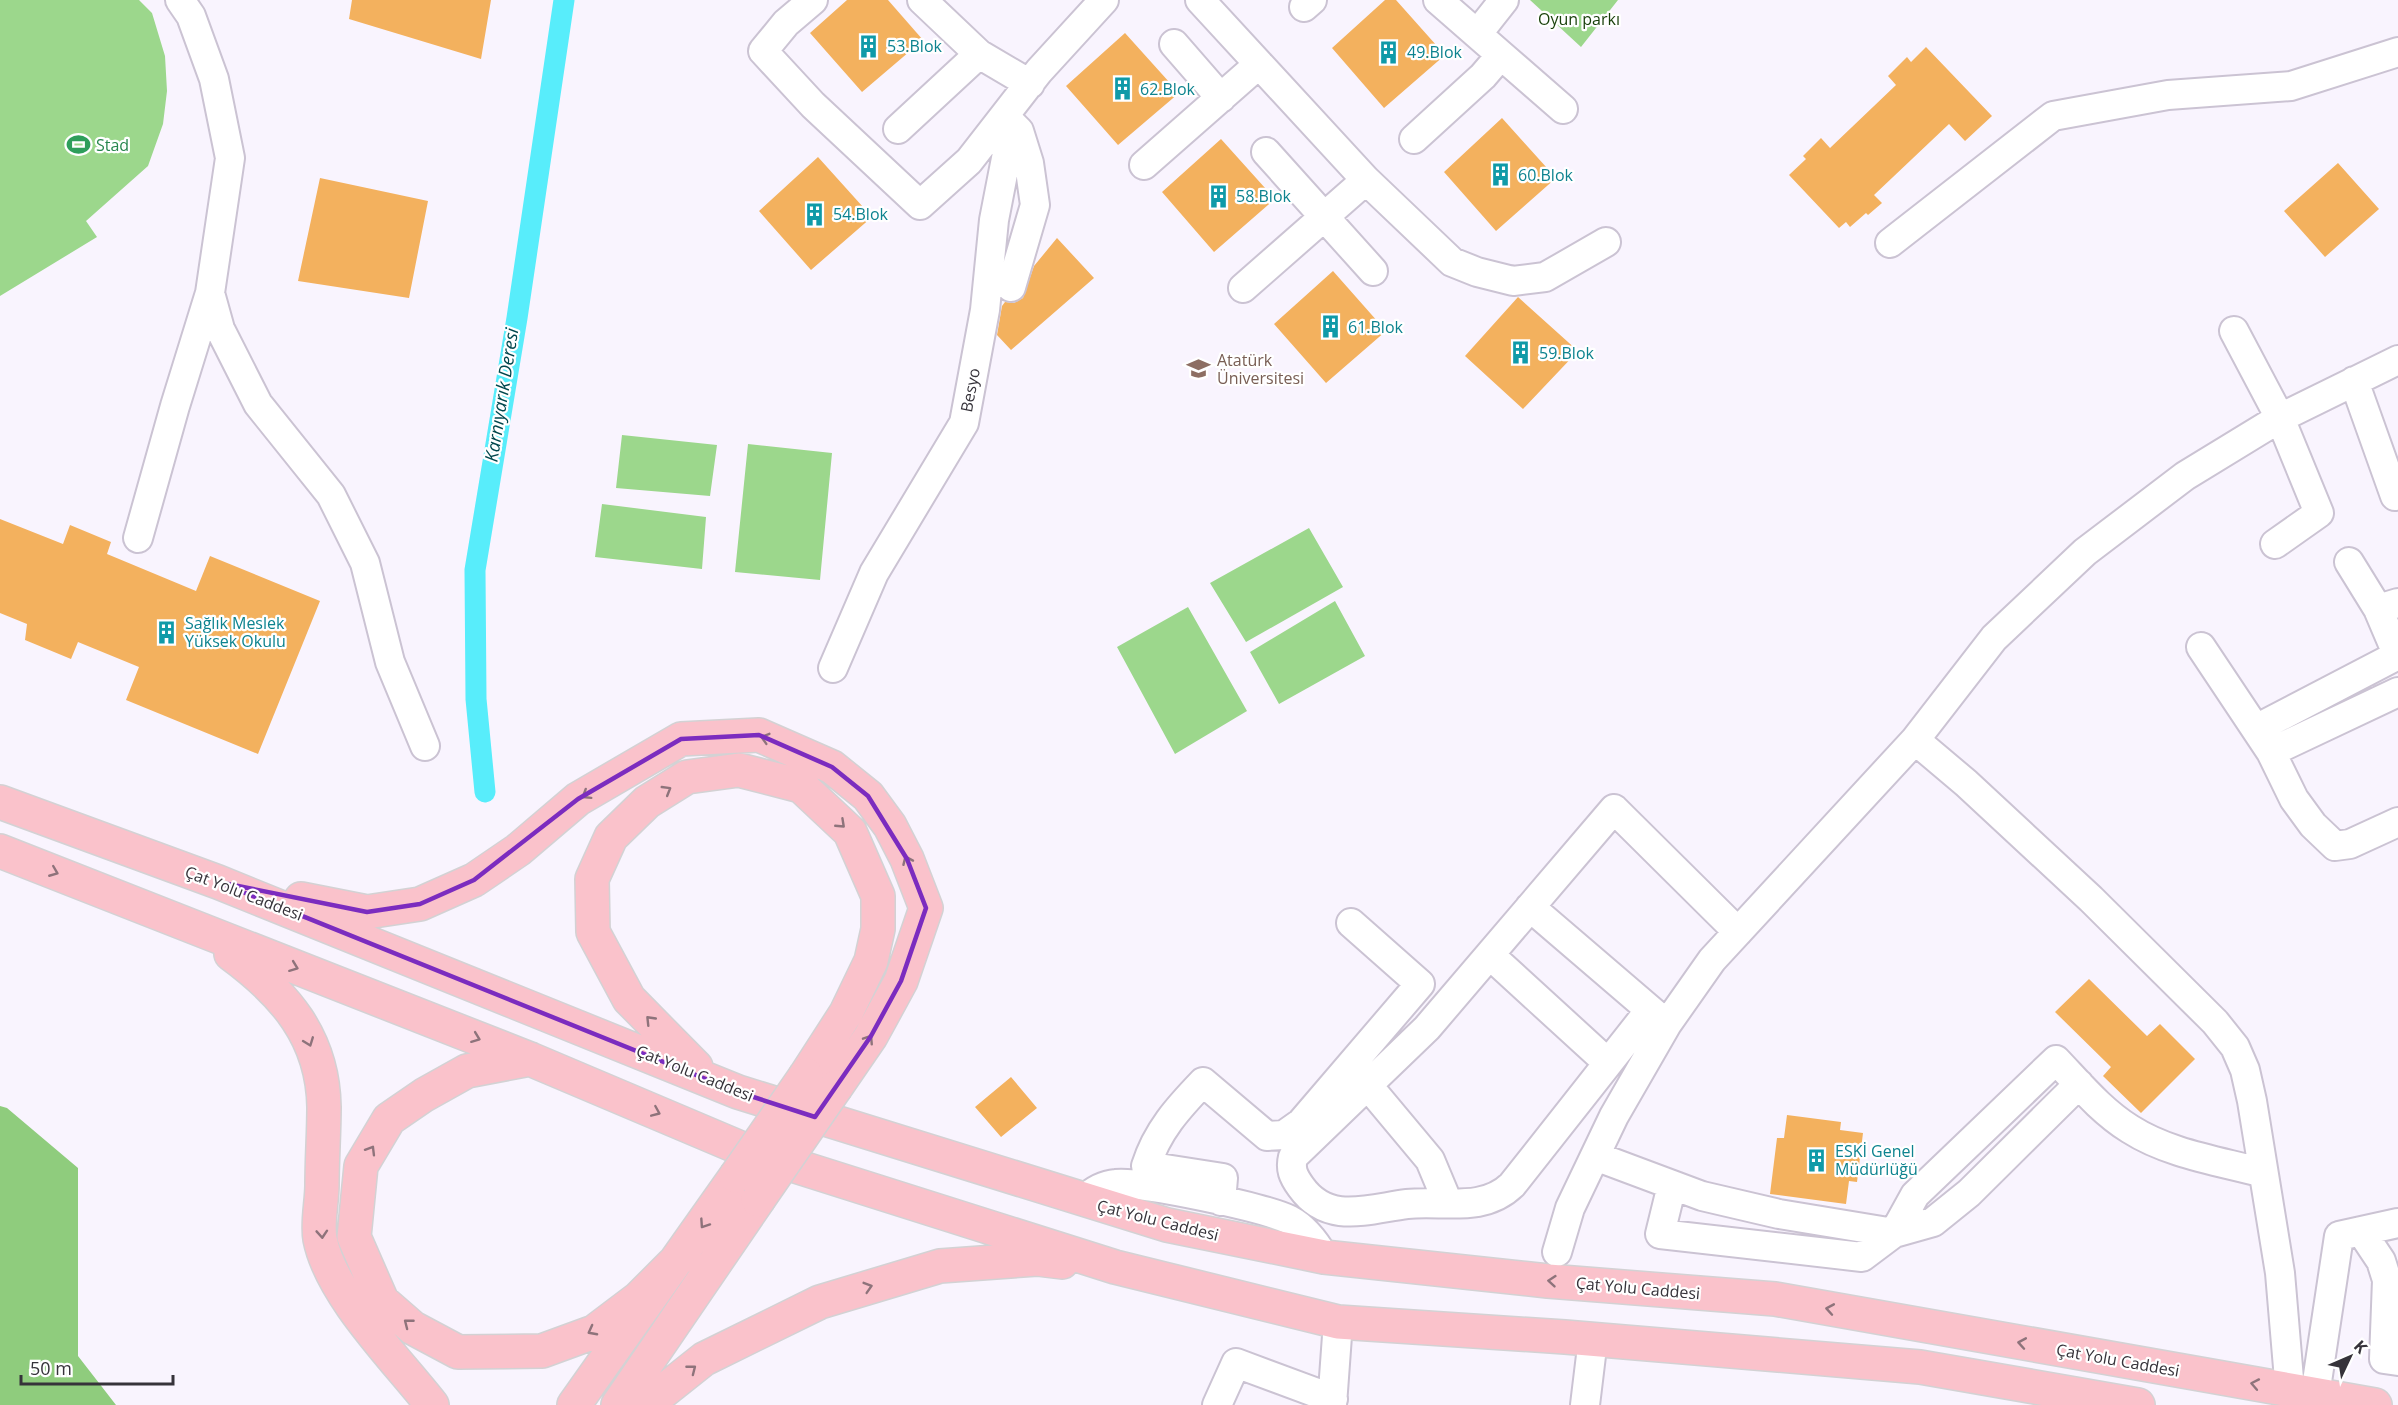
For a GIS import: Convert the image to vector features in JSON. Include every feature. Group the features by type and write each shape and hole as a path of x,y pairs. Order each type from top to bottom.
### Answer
{"highway":[{"path":"218,882 367,912 420,904 474,880 518,850 578,799 681,739 759,735 832,767 868,796 890,826 908,859 927,908 901,981 871,1036 618,1405"},
{"path":"574,1405 684,1253 806,1075 846,1012 871,961 878,929 878,896 850,832 801,786 739,770 687,777 647,802 611,837 592,879 593,932 629,999 705,1077"},
{"name":"Çat Yolu Caddesi","path":"0,802 218,882 738,1092 864,1133 1167,1225 1324,1257 1548,1281 1775,1299 2375,1405"},
{"path":"0,851 530,1059 746,1150 1115,1267 1338,1322 1593,1339 1920,1366 2138,1405"},
{"path":"196,928 264,978 301,1020 319,1067 324,1105 320,1239 335,1277 364,1321 432,1405"},
{"path":"530,1059 467,1071 424,1095 389,1119 361,1166 354,1237 382,1301 413,1328 458,1352 542,1351 594,1332 639,1298 684,1253"},
{"path":"646,1405 704,1359 820,1302 882,1283 940,1266 976,1263 1037,1259 1115,1267"}],"street":[{"path":"138,538 174,406 210,293 230,158 214,79 191,16 180,0"},
{"path":"813,0 786,24 763,51 813,105 920,205 969,161 1030,84 1104,0"},
{"path":"922,0 979,54 1030,84"},
{"path":"1200,0 1366,180 1452,262 1477,272 1513,281 1545,277 1606,242"},
{"path":"1438,0 1563,109"},
{"path":"1478,33 1504,0"},
{"path":"1174,44 1221,98"},
{"path":"1890,243 2053,116 2168,95 2291,86 2398,52"},
{"path":"898,129 979,54"},
{"path":"1414,139 1483,76 1501,55"},
{"path":"1144,165 1259,64"},
{"path":"1005,117 1020,131 1029,164 1035,205 1011,287"},
{"name":"Besyo","path":"833,668 874,573 964,423 985,310 994,220 1009,143 1005,117"},
{"path":"1266,152 1373,271"},
{"path":"1243,288 1366,180"},
{"path":"210,293 220,329 258,404 331,495 364,563 390,662 425,747"},
{"path":"2234,331 2280,417 2319,513 2275,544"},
{"path":"1738,932 1614,809 1491,957 1427,1028 1293,1157 1291,1168 1296,1180 1313,1200 1338,1212 1351,1214 1408,1204 1485,1202 1504,1193 1608,1063 1658,1017 1738,932 1915,740 1994,638 2085,552 2185,476 2280,417 2398,360"},
{"path":"2354,381 2395,496 2398,494"},
{"path":"2264,741 2398,655 2388,606 2349,562"},
{"path":"2201,647 2264,741 2294,799 2313,825 2335,846 2350,844 2398,822"},
{"path":"2264,741 2398,693"},
{"path":"1915,740 1966,783 2091,898 2215,1022 2235,1047 2245,1070 2303,1393"},
{"path":"1530,908 1658,1017"},
{"path":"1221,1201 1223,1178 1146,1166 1154,1142 1171,1116 1203,1082 1267,1136 1284,1135 1300,1123 1420,984 1351,922"},
{"path":"1491,957 1608,1063"},
{"path":"1557,1252 1570,1208 1658,1017"},
{"path":"1672,1185 1660,1234 1862,1257 1894,1233 1915,1196 2055,1060 2114,1118 2147,1138 2164,1146 2263,1173"},
{"path":"1369,1086 1430,1160 1448,1203"},
{"path":"1595,1156 1702,1196 1779,1214 1894,1233"},
{"path":"1084,1200 1098,1189 1117,1184 1221,1201 1289,1220 1309,1235 1324,1257"},
{"path":"2303,1393 2339,1236 2398,1223"},
{"path":"2361,1231 2381,1261 2387,1280 2384,1359 2398,1361"},
{"path":"1217,1405 1236,1363 1332,1402 1338,1322"},
{"path":"1585,1405 1593,1339"}],"highlighted area":[{"path":"759,735 832,767 868,796 907,859 926,908 901,981 871,1036 815,1117 738,1092 218,882 367,912 420,904 474,880 578,799 681,739"}],"green space":[{"name":"Stad","path":"0,0 139,0 152,13 165,56 167,91 163,124 148,166 86,221 97,237 0,296"},
{"name":"Oyun parkı","path":"1530,0 1618,0 1581,47"},
{"path":"622,435 717,445 710,496 616,488"},
{"path":"748,444 832,453 820,580 735,572"},
{"path":"602,504 706,517 702,569 595,557"},
{"path":"1309,528 1343,587 1246,642 1210,583"},
{"path":"1335,601 1365,656 1279,704 1250,652"},
{"path":"1188,607 1247,711 1175,754 1117,647"},
{"path":"0,1106 7,1108 78,1168 78,1356 116,1405 0,1405"}],"building":[{"path":"352,0 491,0 481,59 349,19"},
{"name":"53.Blok","path":"847,0 888,0 923,40 862,92 810,33"},
{"name":"49.Blok","path":"1385,0 1396,0 1445,55 1384,108 1332,48"},
{"name":"62.Blok","path":"1125,33 1179,93 1118,145 1066,86"},
{"path":"1926,47 1992,116 1965,141 1949,124 1874,195 1882,203 1850,227 1846,222 1839,228 1789,175 1806,159 1803,156 1821,138 1830,148 1896,85 1888,76 1907,57 1911,62"},
{"name":"60.Blok","path":"1502,118 1556,178 1496,231 1444,172"},
{"name":"58.Blok","path":"1221,139 1275,199 1214,252 1162,192"},
{"name":"54.Blok","path":"818,157 872,217 811,270 759,211"},
{"path":"2338,163 2379,209 2325,257 2284,211"},
{"path":"320,178 428,201 409,298 298,281"},
{"path":"1057,238 1094,278 1011,350 997,335 1002,306 1005,302 1014,303 1023,298 1034,266"},
{"name":"61.Blok","path":"1333,271 1386,331 1326,383 1274,324"},
{"name":"59.Blok","path":"1518,297 1578,351 1523,409 1465,356"},
{"name":"Sağlık Meslek Yüksek Okulu","path":"0,519 63,544 70,525 111,542 107,554 196,591 210,556 320,601 258,754 126,700 139,667 78,642 71,659 25,640 27,624 0,613"},
{"path":"2089,979 2147,1036 2160,1024 2195,1059 2141,1113 2103,1076 2111,1067 2055,1012"},
{"path":"1011,1077 1037,1108 1001,1137 975,1107"},
{"name":"ESKİ Genel Müdürlüğü","path":"1787,1115 1841,1122 1840,1130 1863,1133 1857,1182 1849,1181 1846,1204 1770,1194 1777,1138 1784,1138"}],"waterway":[{"name":"Karnıyarık Deresi","path":"485,792 476,699 475,570 517,318 564,0"}],"place":[{"name":"53.Blok","path":"869,46"},
{"name":"49.Blok","path":"1389,52"},
{"name":"62.Blok","path":"1122,89"},
{"name":"Stad","path":"78,145"},
{"name":"60.Blok","path":"1500,175"},
{"name":"58.Blok","path":"1218,196"},
{"name":"54.Blok","path":"815,214"},
{"name":"61.Blok","path":"1330,327"},
{"name":"59.Blok","path":"1521,353"},
{"name":"Atatürk Üniversitesi","path":"1199,369"},
{"name":"Sağlık Meslek Yüksek Okulu","path":"167,632"},
{"name":"ESKİ Genel Müdürlüğü","path":"1817,1160"}]}
